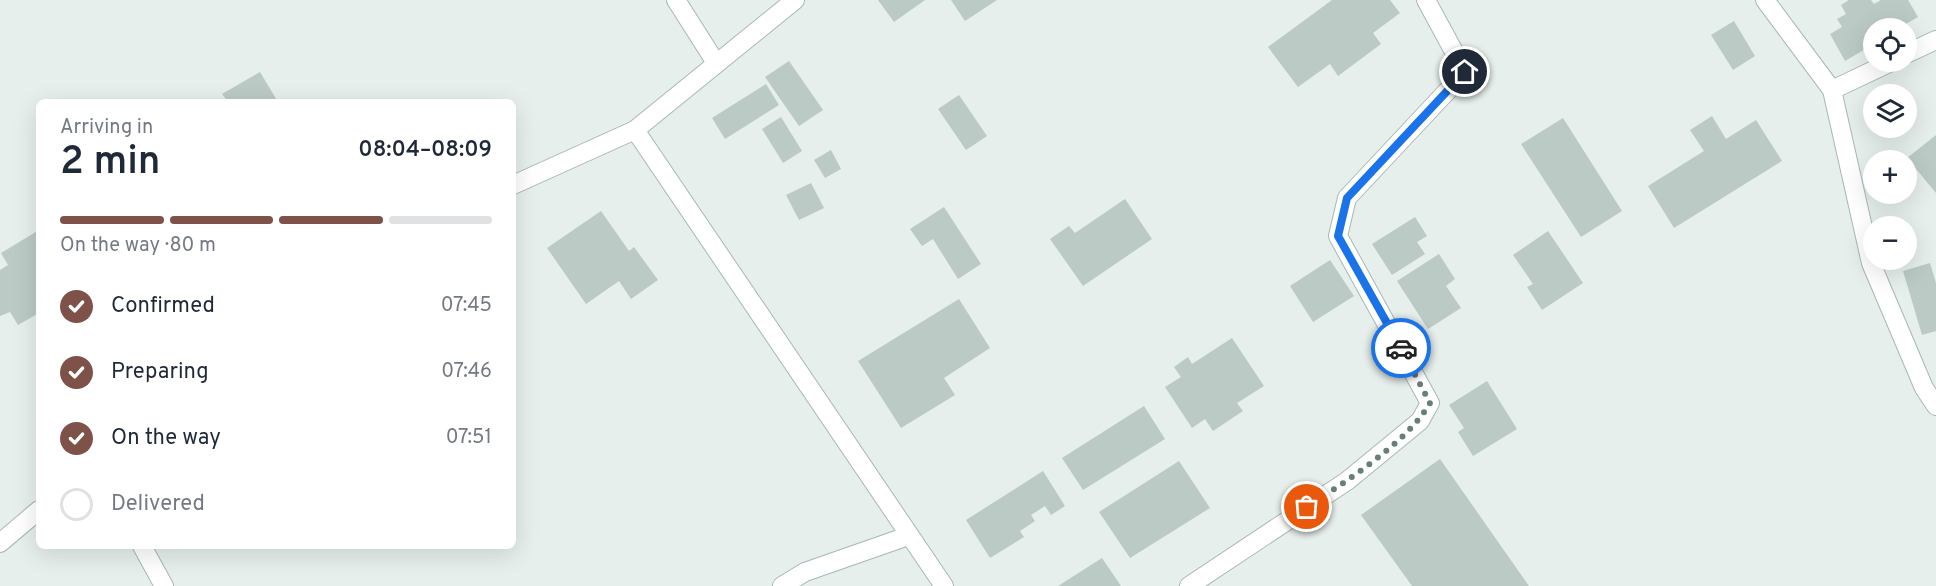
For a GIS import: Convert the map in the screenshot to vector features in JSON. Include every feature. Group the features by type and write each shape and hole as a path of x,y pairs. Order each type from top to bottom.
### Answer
{"street":[{"path":"676,0 716,63"},
{"path":"516,184 635,130 795,0"},
{"path":"1189,586 1347,481 1420,421 1430,403 1338,236 1347,198 1465,72 1426,0"},
{"path":"1765,0 1832,90 1871,263 1930,383 1936,406"},
{"path":"1917,48 1936,39"},
{"path":"1832,90 1870,72"},
{"path":"635,130 944,586"},
{"path":"0,543 36,513"},
{"path":"782,586 805,572 908,536"},
{"path":"144,549 164,586"}],"building":[{"path":"878,0 925,0 894,22"},
{"path":"951,0 997,0 965,21"},
{"path":"1332,0 1390,0 1400,13 1373,33 1381,44 1338,76 1330,64 1298,87 1268,47"},
{"path":"1849,0 1871,0 1874,4 1881,0 1908,0 1918,17 1863,18 1863,50 1845,61 1830,34 1842,27 1837,19 1846,14 1841,5"},
{"path":"1734,21 1755,56 1733,70 1711,35"},
{"path":"789,61 823,110 799,126 765,77"},
{"path":"260,72 276,99 226,99 222,94"},
{"path":"766,84 779,105 725,139 712,118"},
{"path":"959,95 987,136 966,150 938,109"},
{"path":"1712,116 1726,139 1756,120 1782,161 1674,228 1648,186 1704,151 1690,130"},
{"path":"781,117 802,151 783,163 762,129"},
{"path":"1563,118 1622,211 1581,237 1521,144"},
{"path":"1936,135 1936,193 1917,170 1917,150"},
{"path":"831,150 841,169 825,178 814,160"},
{"path":"811,183 824,208 799,220 786,195"},
{"path":"1125,199 1152,239 1083,286 1050,239 1069,226 1075,233"},
{"path":"944,207 981,264 958,279 933,239 922,246 910,229"},
{"path":"601,211 629,251 634,247 658,280 631,299 619,281 586,304 547,248"},
{"path":"1415,217 1427,236 1417,242 1425,254 1392,275 1372,244"},
{"path":"1548,231 1583,283 1542,310 1527,287 1533,284 1513,255"},
{"path":"36,232 36,315 18,325 10,312 0,316 0,270 8,265 1,253"},
{"path":"1439,254 1455,279 1446,286 1461,308 1428,329 1397,281"},
{"path":"1330,260 1354,296 1313,322 1290,286"},
{"path":"1930,263 1936,283 1936,331 1922,335 1903,271 1917,270 1917,267"},
{"path":"959,299 990,348 944,378 955,395 901,428 858,361"},
{"path":"1232,338 1264,386 1237,403 1243,411 1213,431 1205,419 1192,428 1165,387 1181,377 1174,367 1188,357 1192,364"},
{"path":"1487,381 1517,429 1473,456 1458,432 1464,428 1449,405"},
{"path":"1144,406 1165,439 1083,490 1062,458"},
{"path":"1440,459 1529,586 1412,586 1361,515"},
{"path":"1179,461 1210,508 1130,558 1099,512"},
{"path":"1043,471 1065,506 1051,515 1045,506 1031,515 1035,521 1020,531 1024,537 990,558 966,520"},
{"path":"1102,558 1121,586 1058,586"}],"way so far":[{"path":"1307,507 1347,481 1420,421 1430,403 1401,348"}],"route":[{"path":"1401,348 1338,236 1347,198 1465,72"}]}
